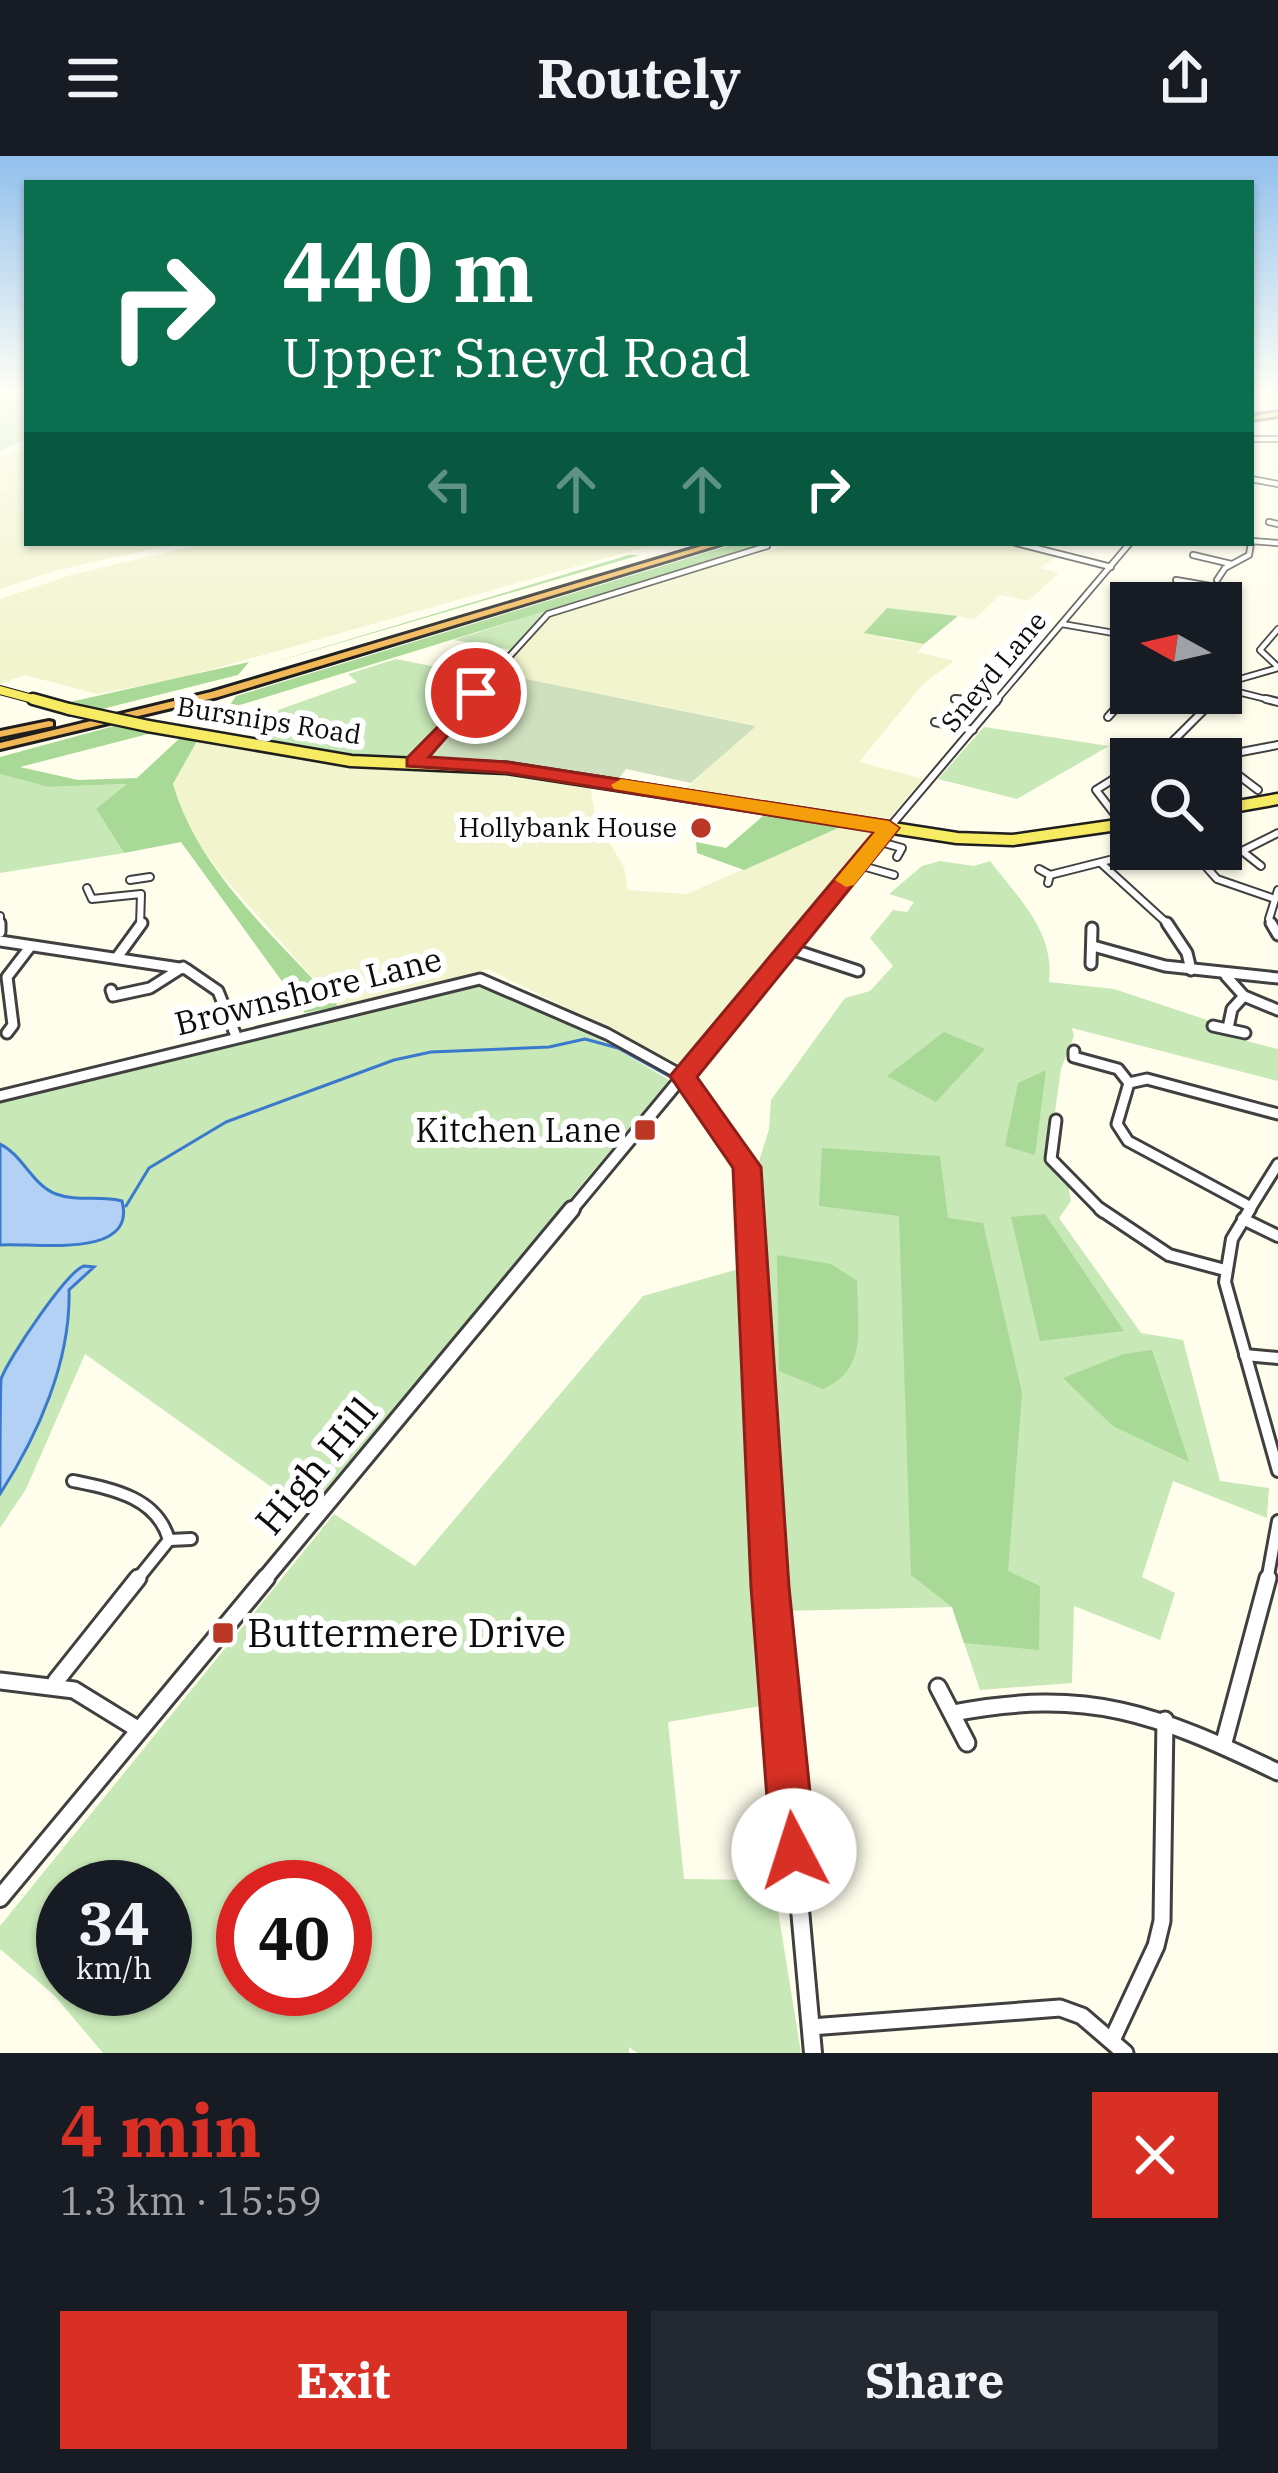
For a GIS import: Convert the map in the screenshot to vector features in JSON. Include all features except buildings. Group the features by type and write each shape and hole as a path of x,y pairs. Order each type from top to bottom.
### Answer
{"highway":[{"path":"0,742 144,705 689,546"},
{"path":"0,742 185,703 712,546"}],"main road":[{"name":"Bursnips Road","path":"0,691 148,726 352,761 507,767 988,841 1110,826"},
{"path":"1242,805 1278,799"}],"street":[{"path":"1268,522 1278,524"},
{"path":"414,762 548,614 762,546"},
{"path":"1028,546 1111,567"},
{"name":"Sneyd Lane","path":"889,828 1128,546"},
{"path":"1210,573 1218,578 1249,555 1250,546"},
{"path":"1199,549 1192,557 1231,564"},
{"path":"1063,623 1110,632"},
{"path":"1277,630 1261,650 1278,668"},
{"path":"1242,678 1278,668"},
{"path":"1242,692 1278,702"},
{"path":"954,699 996,702"},
{"path":"1177,738 1203,714"},
{"path":"935,722 973,730"},
{"path":"1242,754 1278,745"},
{"path":"1242,780 1250,787"},
{"path":"1110,781 1096,790 1110,805"},
{"name":"High Hill","path":"0,1898 889,828"},
{"path":"1261,866 1242,850 1276,828"},
{"path":"877,841 902,848 898,857"},
{"path":"1039,869 1049,879 1110,861"},
{"path":"1102,864 1176,932 1192,970"},
{"path":"859,865 894,875"},
{"path":"1209,870 1217,879 1275,894 1269,919 1278,934"},
{"path":"118,956 142,923 140,880"},
{"path":"104,890 88,891 92,899 106,902 141,894"},
{"path":"0,916 0,937 30,947 183,968 218,991 236,1036"},
{"path":"1091,964 1092,928"},
{"path":"1093,946 1226,976 1278,978"},
{"path":"26,1025 10,1029 7,977 30,947"},
{"path":"791,949 858,971"},
{"path":"111,990 113,996 142,991 183,968"},
{"path":"1226,976 1244,997 1278,1010"},
{"name":"Brownshore Lane","path":"0,1096 480,980 607,1034 683,1076"},
{"path":"1228,1028 1232,1009 1244,997"},
{"path":"1213,1026 1245,1033"},
{"path":"1074,1051 1074,1057 1118,1069 1129,1083"},
{"path":"683,1076 747,1167 770,1587 813,2053"},
{"path":"1129,1083 1164,1082 1278,1114"},
{"path":"1129,1083 1118,1120 1128,1141 1278,1236"},
{"path":"1056,1120 1052,1159 1064,1177 1147,1244 1173,1258 1225,1270"},
{"path":"1278,1164 1247,1213 1225,1270 1227,1295 1278,1472"},
{"path":"1245,1355 1278,1358"},
{"path":"74,1481 111,1488 147,1506 165,1525 169,1540"},
{"path":"1222,1746 1240,1664 1264,1594 1278,1521"},
{"path":"56,1681 169,1540"},
{"path":"169,1540 191,1540"},
{"path":"0,1681 56,1681 103,1704 139,1730"},
{"path":"938,1688 967,1744"},
{"path":"953,1713 1029,1698 1132,1708 1278,1772"},
{"path":"1113,2038 1147,1967 1162,1921 1165,1720"},
{"path":"809,2027 1038,2006 1082,2016 1125,2053"}],"green space":[{"path":"0,480 24,480 24,546 164,546 54,571 0,589 0,490 8,487 0,487"},
{"path":"194,546 648,546 181,678 97,694 25,675 0,684 0,599 71,575"},
{"path":"728,546 756,546 227,709 236,696"},
{"path":"786,546 1022,546 1059,555 1040,568 1059,573 1028,601 1000,595 974,620 958,616 879,638 924,644 917,652 954,661 923,684 859,762 924,779 885,823 683,792 754,725 497,673 550,614"},
{"path":"629,555 640,555 261,666"},
{"path":"887,608 958,616 924,644 864,633"},
{"path":"547,610 511,650 454,640"},
{"path":"396,659 486,677 411,760 350,758 258,743 275,724 278,710 357,682 348,674"},
{"path":"249,662 238,675 98,710 70,702"},
{"path":"497,673 756,726 691,783 626,769 616,782 524,765 422,759"},
{"path":"114,726 152,733 20,767 78,780 137,778 181,737 197,741 173,784 201,847 243,903 338,1006 305,1013 181,842 124,853 96,809 127,784 48,787 0,774 0,757"},
{"path":"984,727 1109,746 1017,799 938,779"},
{"path":"197,741 372,769 454,769 590,786 596,820 624,867 628,890 687,894 847,824 877,833 681,1065 488,969 338,1006 219,872 183,820 173,785"},
{"path":"0,774 48,787 130,784 96,809 124,853 0,873"},
{"path":"763,816 847,824 744,870 697,853 696,842 726,848"},
{"path":"940,861 974,866 990,861 1040,931 1049,982 1114,989 1210,1021 1207,1031 1278,1049 1278,1081 1072,1028 1048,1162 1068,1184 1071,1201 1059,1218 1141,1333 1183,1340 1220,1481 1269,1488 1267,1518 1173,1481 1142,1577 1175,1593 1160,1640 1074,1606 1072,1683 980,1690 952,1607 782,1611 757,1168 769,1129 771,1100 845,998 870,991 893,966 870,938 893,910 907,912 914,902 889,894 922,866"},
{"path":"472,982 607,1043 669,1080 308,1513 85,1354 26,1489 0,1528 0,1101"},
{"path":"944,1032 985,1049 936,1102 887,1076"},
{"path":"1046,1070 1035,1155 1005,1146 1018,1083"},
{"path":"822,1148 940,1156 948,1218 983,1223 1022,1393 1008,1571 1040,1586 1039,1650 964,1643 952,1607 911,1575 899,1216 819,1206"},
{"path":"1045,1214 1124,1331 1040,1341 1011,1217"},
{"path":"777,1255 831,1264 857,1281 854,1358 838,1381 823,1389 779,1371"},
{"path":"742,1268 761,1706 668,1722 684,1879 773,1880 801,2053 637,2053 629,2047 629,2053 103,2053 72,2016 192,2016 192,1860 54,1860 334,1514 415,1566 643,1296"},
{"path":"1152,1350 1189,1462 1113,1426 1063,1378 1124,1354"},
{"path":"36,1882 36,1980 0,1949 0,1926"}],"water":[{"path":"0,1144 56,1194 122,1201 123,1220 114,1233 79,1244 0,1245"},
{"path":"84,1266 94,1267 69,1290 64,1344 50,1396 0,1494 1,1379 52,1299"}],"waterway":[{"path":"126,1206 149,1168 226,1122 394,1060 431,1052 549,1047 585,1039 618,1048 676,1080"}],"slow traffic":[{"path":"621,785 889,828 846,880"}],"place":[{"name":"Hollybank House","path":"701,828"},
{"name":"Kitchen Lane","path":"645,1130"},
{"name":"Buttermere Drive","path":"223,1633"}],"route":[{"path":"476,693 414,762 507,767 889,828 683,1076 747,1167 770,1587 794,1851"}]}
